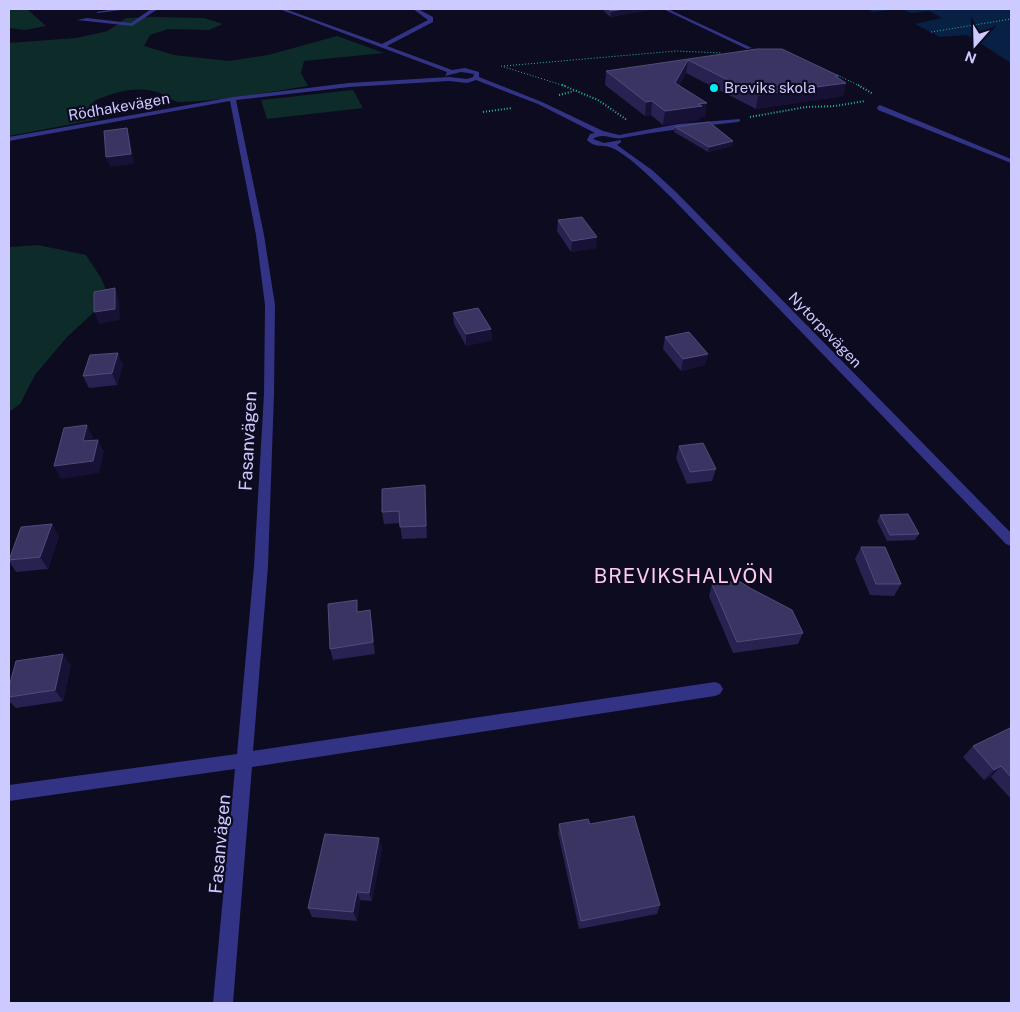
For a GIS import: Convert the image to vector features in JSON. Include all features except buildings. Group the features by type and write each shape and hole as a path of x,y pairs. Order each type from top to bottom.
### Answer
{"street":[{"path":"98,12 127,9"},
{"path":"80,20 98,19 126,24 138,22 156,9"},
{"path":"281,9 383,46 451,75 558,115 592,135 601,133"},
{"path":"383,46 431,21 431,18 415,9"},
{"path":"664,9 749,48"},
{"path":"233,99 451,75 470,71 477,73 476,78"},
{"path":"468,80 476,78 567,113 601,133 618,137 678,126 738,120"},
{"name":"Rödhakevägen","path":"9,139 233,99"},
{"name":"Fasanvägen","path":"223,1003 261,566 269,394 270,305 260,235 233,99"},
{"path":"880,107 880,109 926,128 1011,161"},
{"path":"592,135 589,140 594,144 613,145 620,141 618,137"},
{"name":"Nytorpsvägen","path":"613,145 673,194 1011,541"},
{"path":"9,792 127,778 714,690"}],"path":[{"path":"931,32 1011,19"},
{"path":"501,66 676,51 724,53"},
{"path":"833,73 871,92 880,107"},
{"path":"738,120 806,107 834,106 876,99"}],"green space":[{"path":"9,9 27,9 46,26 25,30 9,28"},
{"path":"126,18 204,18 223,24 209,30 168,29 150,35 144,46 174,55 229,61 268,55 337,36 384,53 304,61 301,73 308,86 245,96 179,102 149,90 125,91 94,101 93,107 99,119 9,136 9,43 76,38 108,31"},
{"path":"353,90 363,108 267,119 261,100"},
{"path":"38,245 86,255 101,278 106,290 92,314 67,337 35,375 20,404 9,412 9,247"}],"water":[{"path":"867,9 902,9 872,12"},
{"path":"902,9 1011,9 1011,63 967,35 940,37 915,24 942,18 929,11 911,13"}],"place":[{"name":"Breviks skola","path":"714,88"}],"district":[{"name":"BREVIKSHALVÖN","path":"684,576"}]}
